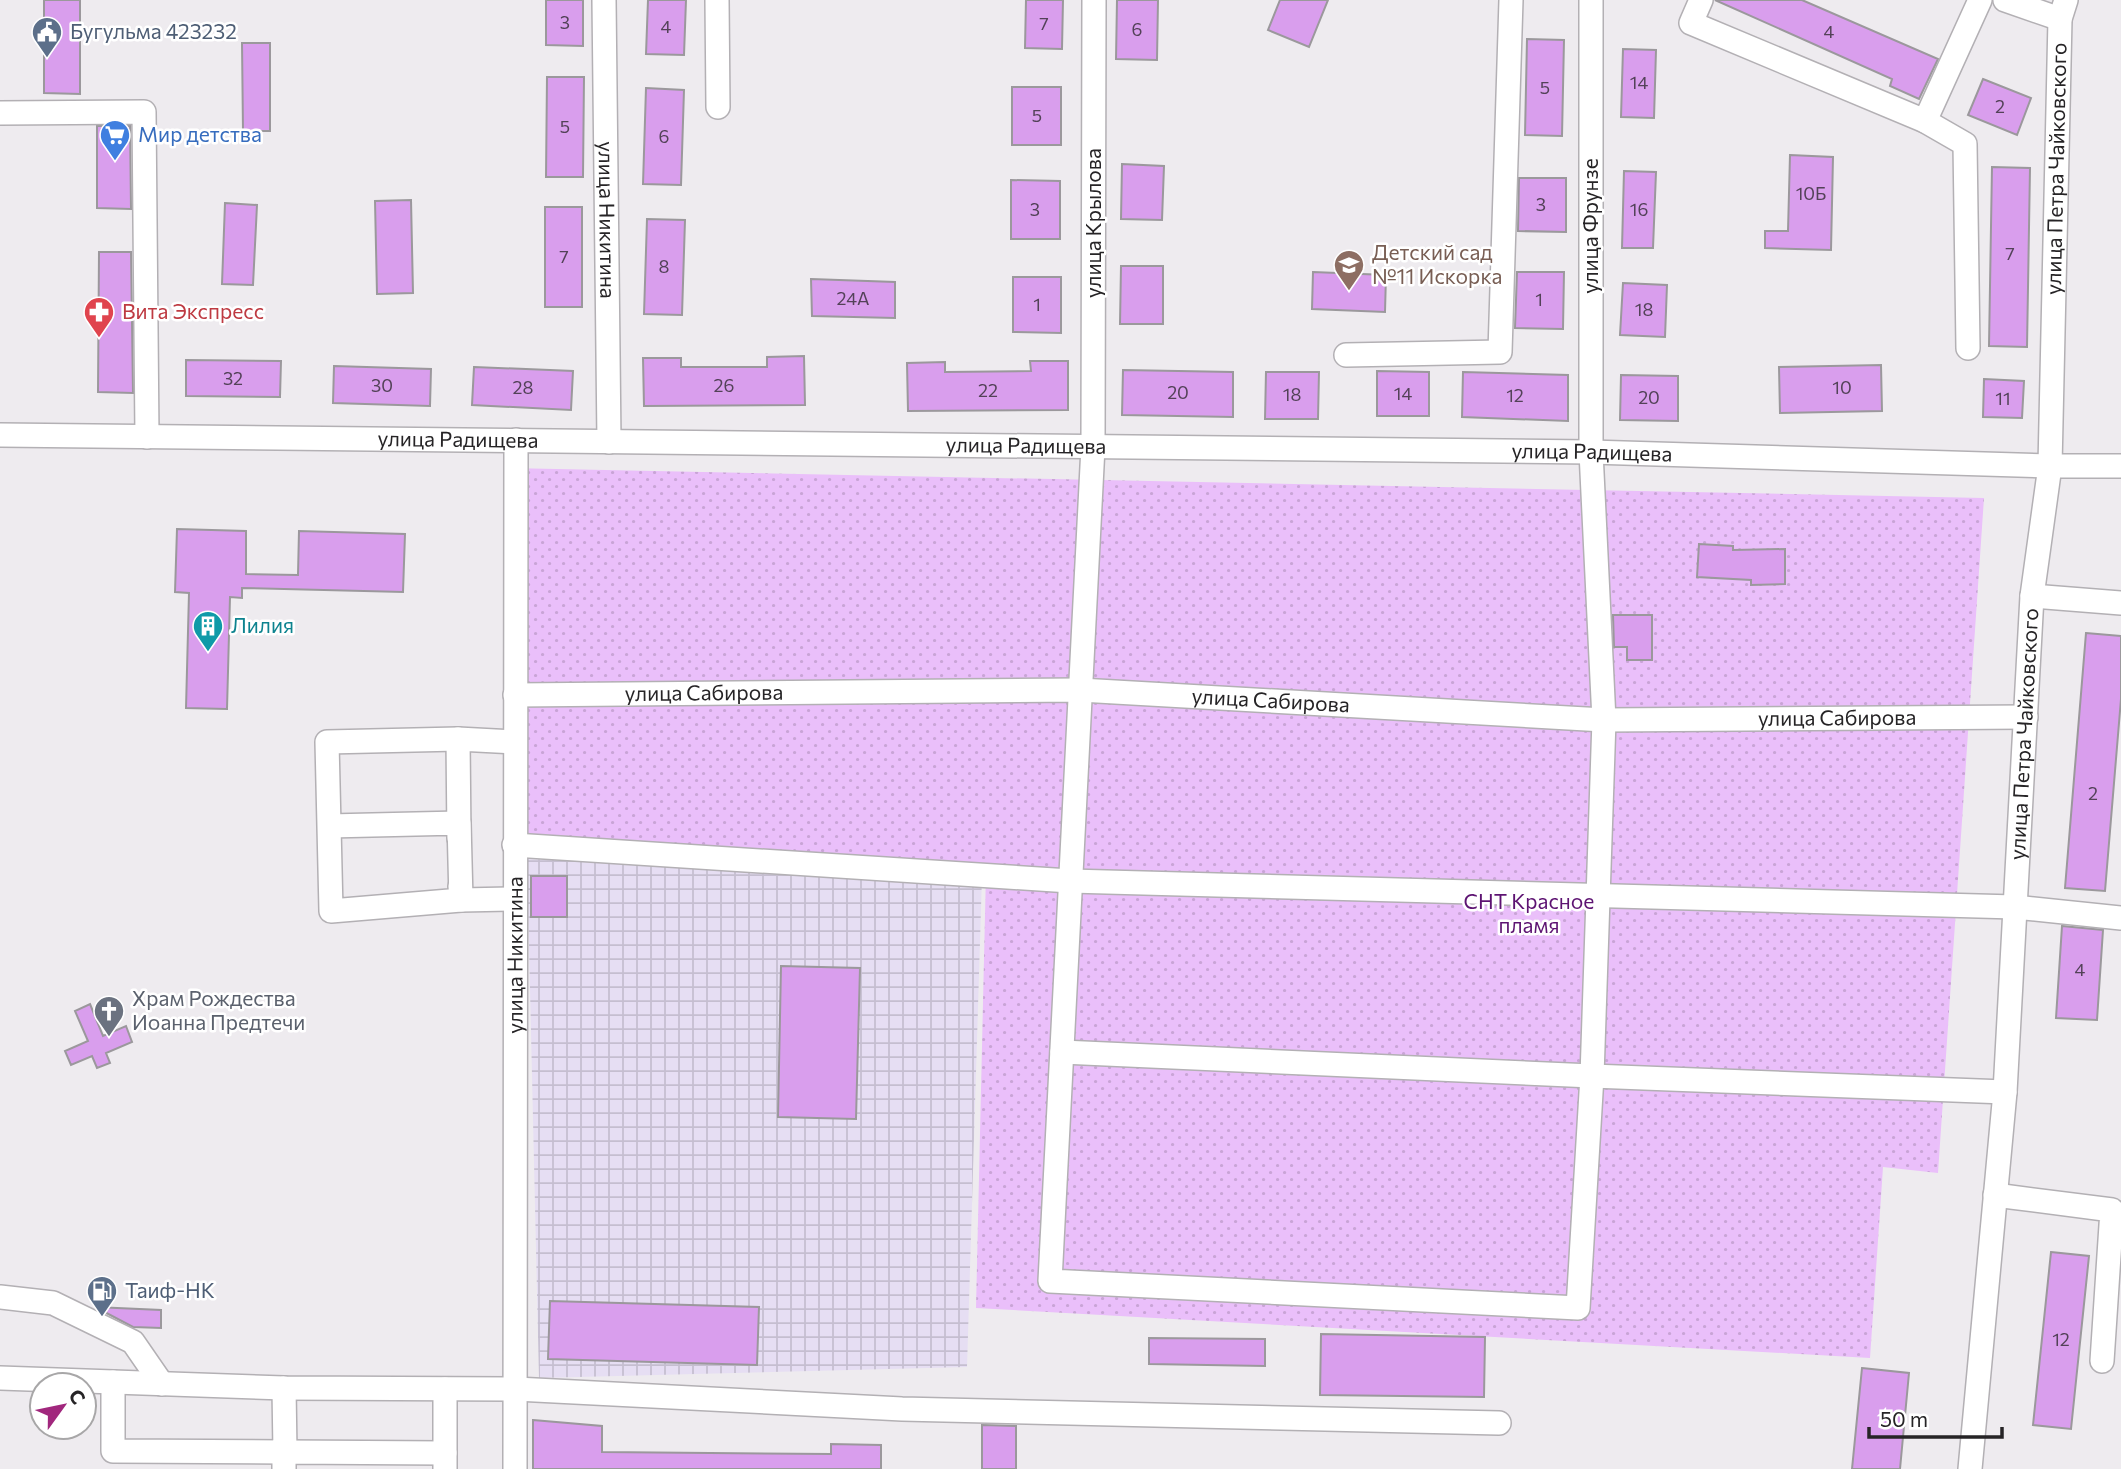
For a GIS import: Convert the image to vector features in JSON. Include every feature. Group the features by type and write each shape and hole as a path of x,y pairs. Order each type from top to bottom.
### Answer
{"street":[{"name":"улица Никитина","path":"604,0 609,442"},
{"path":"716,0 718,107"},
{"name":"улица Крылова","path":"1094,0 1093,447 1050,1281 1578,1308 1592,1076"},
{"path":"1346,355 1500,352 1511,0"},
{"name":"улица Фрунзе","path":"1591,0 1591,452 1604,720 1592,1076"},
{"path":"1700,0 1691,23 1925,121 1965,144 1968,348"},
{"path":"1925,121 1980,0"},
{"path":"2005,0 2063,9"},
{"name":"улица Петра Чайковского","path":"1970,1469 2005,1091 2032,596 2050,466 2063,9"},
{"path":"0,113 144,112 147,437"},
{"name":"улица Радищева","path":"0,435 1591,452 2121,466"},
{"name":"улица Никитина","path":"515,1469 516,440"},
{"path":"2032,596 2121,603"},
{"name":"улица Сабирова","path":"515,695 1080,690 1604,720 2026,717"},
{"path":"458,739 461,900"},
{"path":"514,742 458,739 327,742 331,911 461,900 514,899"},
{"path":"329,826 459,823"},
{"path":"514,845 1070,881 2015,907 2121,918"},
{"path":"1062,1052 2005,1091"},
{"path":"1995,1195 2112,1210 2102,1361"},
{"path":"0,1297 54,1303 133,1342 162,1384"},
{"path":"0,1378 284,1388 516,1389 902,1409 1499,1423"},
{"path":"113,1382 113,1460 445,1461 445,1389"},
{"path":"284,1388 284,1460"}],"shaded area":[{"path":"527,859 982,876 967,1367 539,1378"}],"green space":[{"name":"СНТ Красное пламя","path":"507,468 1984,498 1938,1173 1883,1167 1870,1358 976,1308 986,872 504,852"}],"building":[{"path":"44,0 80,0 80,94 44,93"},
{"path":"546,0 583,0 583,46 546,45"},
{"path":"648,0 686,0 684,55 646,54"},
{"path":"1026,0 1063,0 1062,49 1025,48"},
{"path":"1117,0 1158,0 1157,60 1116,59"},
{"path":"1280,0 1328,0 1309,47 1268,30"},
{"path":"1715,0 1802,0 1938,59 1919,99 1890,86 1892,79"},
{"path":"1527,39 1564,40 1562,136 1525,135"},
{"path":"242,43 270,43 270,131 243,131"},
{"path":"1623,49 1656,50 1654,118 1621,117"},
{"path":"547,77 584,77 583,177 546,177"},
{"path":"1983,79 2031,98 2017,135 1968,115"},
{"path":"1012,87 1061,87 1061,145 1012,145"},
{"path":"646,88 684,90 681,185 643,184"},
{"path":"97,126 130,126 131,209 97,208"},
{"path":"1790,155 1833,157 1831,250 1765,248 1765,231 1788,231"},
{"path":"1122,164 1164,166 1162,220 1121,219"},
{"path":"1992,167 2030,168 2027,347 1989,346"},
{"path":"1624,171 1656,172 1653,248 1622,248"},
{"path":"1519,178 1566,178 1566,232 1518,231"},
{"path":"1011,180 1060,181 1060,239 1011,239"},
{"path":"411,200 413,293 377,294 375,201"},
{"path":"225,203 257,205 253,285 222,284"},
{"path":"545,207 582,207 582,307 545,307"},
{"path":"647,219 685,220 682,315 644,314"},
{"path":"99,252 131,252 133,393 98,392"},
{"path":"1121,266 1163,266 1163,324 1120,324"},
{"name":"Детский сад №11 Искорка","path":"1313,272 1386,275 1385,312 1312,309"},
{"path":"1517,272 1564,272 1563,329 1515,328"},
{"path":"1013,277 1061,277 1061,333 1013,332"},
{"path":"811,279 895,282 895,318 812,316"},
{"path":"1623,283 1667,285 1665,337 1620,335"},
{"path":"804,356 805,405 644,406 643,358 681,358 681,367 767,367 767,357"},
{"path":"186,360 281,361 280,397 186,396"},
{"path":"1030,361 1068,361 1068,410 908,411 907,363 945,362 945,372 1031,371"},
{"path":"1881,365 1882,411 1780,413 1779,367"},
{"path":"334,366 431,369 430,406 333,403"},
{"path":"474,367 573,371 571,410 472,405"},
{"path":"1123,370 1233,372 1233,417 1122,415"},
{"path":"1377,371 1429,372 1429,416 1377,416"},
{"path":"1266,372 1319,372 1318,419 1265,419"},
{"path":"1463,372 1568,375 1568,421 1462,417"},
{"path":"1621,375 1678,376 1678,421 1620,420"},
{"path":"1984,379 2024,381 2022,418 1983,417"},
{"name":"Лилия","path":"177,529 246,531 246,574 298,575 299,531 405,534 403,592 242,588 242,598 230,597 227,709 186,708 189,593 175,592"},
{"path":"1699,544 1733,546 1733,550 1785,549 1785,584 1751,585 1751,580 1697,577"},
{"path":"1613,615 1652,615 1652,660 1627,660 1627,647 1614,647"},
{"path":"2086,633 2121,636 2121,699 2105,891 2065,888"},
{"path":"531,876 567,876 567,917 531,917"},
{"path":"2062,926 2103,930 2097,1020 2056,1018"},
{"path":"781,966 860,968 856,1119 778,1117"},
{"name":"Храм Рождества Иоанна Предтечи","path":"90,1004 103,1036 126,1026 132,1042 106,1053 110,1063 97,1068 92,1056 71,1065 65,1051 88,1041 75,1011"},
{"path":"2051,1252 2089,1256 2071,1429 2033,1425"},
{"path":"550,1301 759,1307 757,1365 548,1359"},
{"path":"95,1307 161,1310 161,1328 133,1327"},
{"path":"1321,1334 1485,1337 1484,1397 1320,1395"},
{"path":"1149,1338 1265,1339 1265,1366 1149,1364"},
{"path":"1862,1368 1909,1373 1900,1469 1852,1469"},
{"path":"533,1420 602,1426 602,1452 831,1454 831,1444 881,1445 881,1469 533,1469"},
{"path":"982,1425 1016,1426 1016,1469 982,1469"}],"place":[{"name":"Бугульма 423232","path":"47,59"},
{"name":"Мир детства","path":"115,162"},
{"name":"Детский сад №11 Искорка","path":"1349,292"},
{"name":"Вита Экспресс","path":"99,339"},
{"name":"Лилия","path":"208,653"},
{"name":"Храм Рождества Иоанна Предтечи","path":"109,1038"},
{"name":"Таиф-НК","path":"102,1318"}]}
